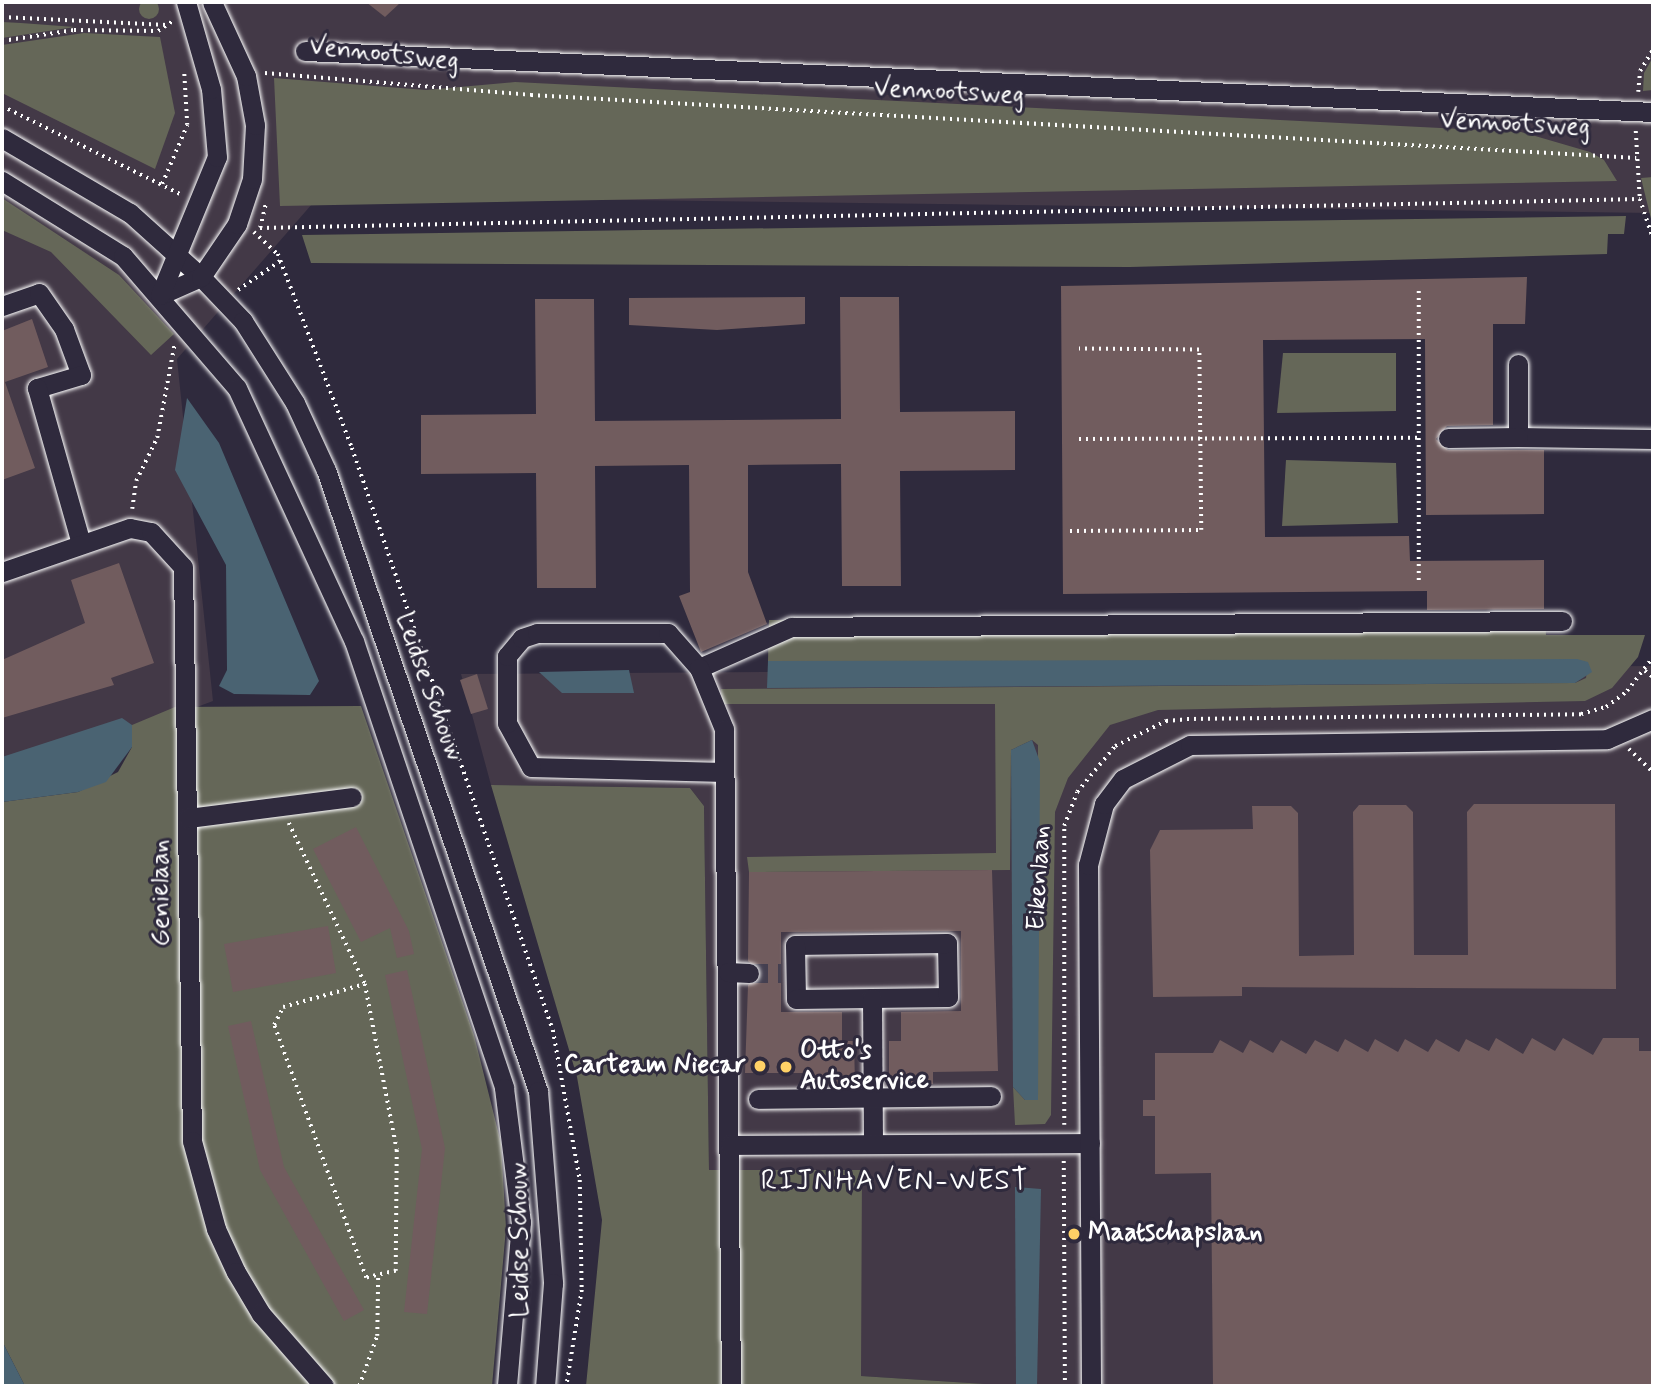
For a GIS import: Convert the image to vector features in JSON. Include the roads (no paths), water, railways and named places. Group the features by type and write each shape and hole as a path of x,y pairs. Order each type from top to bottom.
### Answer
{"street":[{"path":"160,295 175,252 202,205 217,157 217,122 186,2"},
{"path":"160,295 201,278 237,224 252,179 255,125 246,76 212,2"},
{"name":"Vennootsweg","path":"305,51 1645,112"},
{"name":"Leidse Schouw","path":"2,138 80,178 175,252 201,278 224,302 295,403 326,471 517,1018 538,1091 551,1187 553,1283 545,1386"},
{"name":"Leidse Schouw","path":"2,181 122,256 191,330 237,388 312,544 394,748 484,1013 504,1088 521,1222 507,1386"},
{"path":"2,306 39,293 64,329 81,376 37,388 81,544 2,572"},
{"path":"1518,364 1518,437"},
{"path":"1448,438 1653,439"},
{"name":"Genielaan","path":"81,544 130,528 151,532 183,567 188,818 187,1072 202,1188 216,1229 261,1314 324,1386"},
{"path":"699,668 791,627 1562,621"},
{"path":"724,764 531,767 507,723 507,656 522,638 537,633 668,633 699,668 724,729 731,1386"},
{"name":"Eikenlaan","path":"1091,1386 1088,865 1104,804 1123,779 1191,745 1607,739 1653,719"},
{"path":"188,818 352,797"},
{"path":"947,943 948,997 872,998 796,999 788,973 795,945 947,943"},
{"path":"728,972 749,973"},
{"path":"872,998 873,1143"},
{"path":"758,1099 991,1096"},
{"path":"730,1145 1090,1143"}],"water":[{"path":"187,398 219,443 319,681 310,695 234,694 219,686 227,670 226,565 175,470"},
{"path":"1577,659 1588,662 1592,672 1575,683 767,688 768,661"},
{"path":"629,670 634,693 562,693 539,672"},
{"path":"122,718 132,725 132,747 106,782 78,792 2,802 2,757"},
{"path":"1032,740 1040,762 1038,1100 1025,1100 1013,1087 1011,750"},
{"path":"1015,1187 1041,1189 1037,1386 1016,1386"},
{"path":"2,1341 25,1386 2,1386"}],"tunnel":[{"path":"749,973 781,973"}],"place":[{"name":"Carteam Niecar","path":"760,1066"},
{"name":"Otto's Autoservice","path":"786,1067"},
{"name":"Maatschapslaan","path":"1074,1234"}],"district":[{"name":"RIJNHAVEN-WEST","path":"895,1182"}]}
